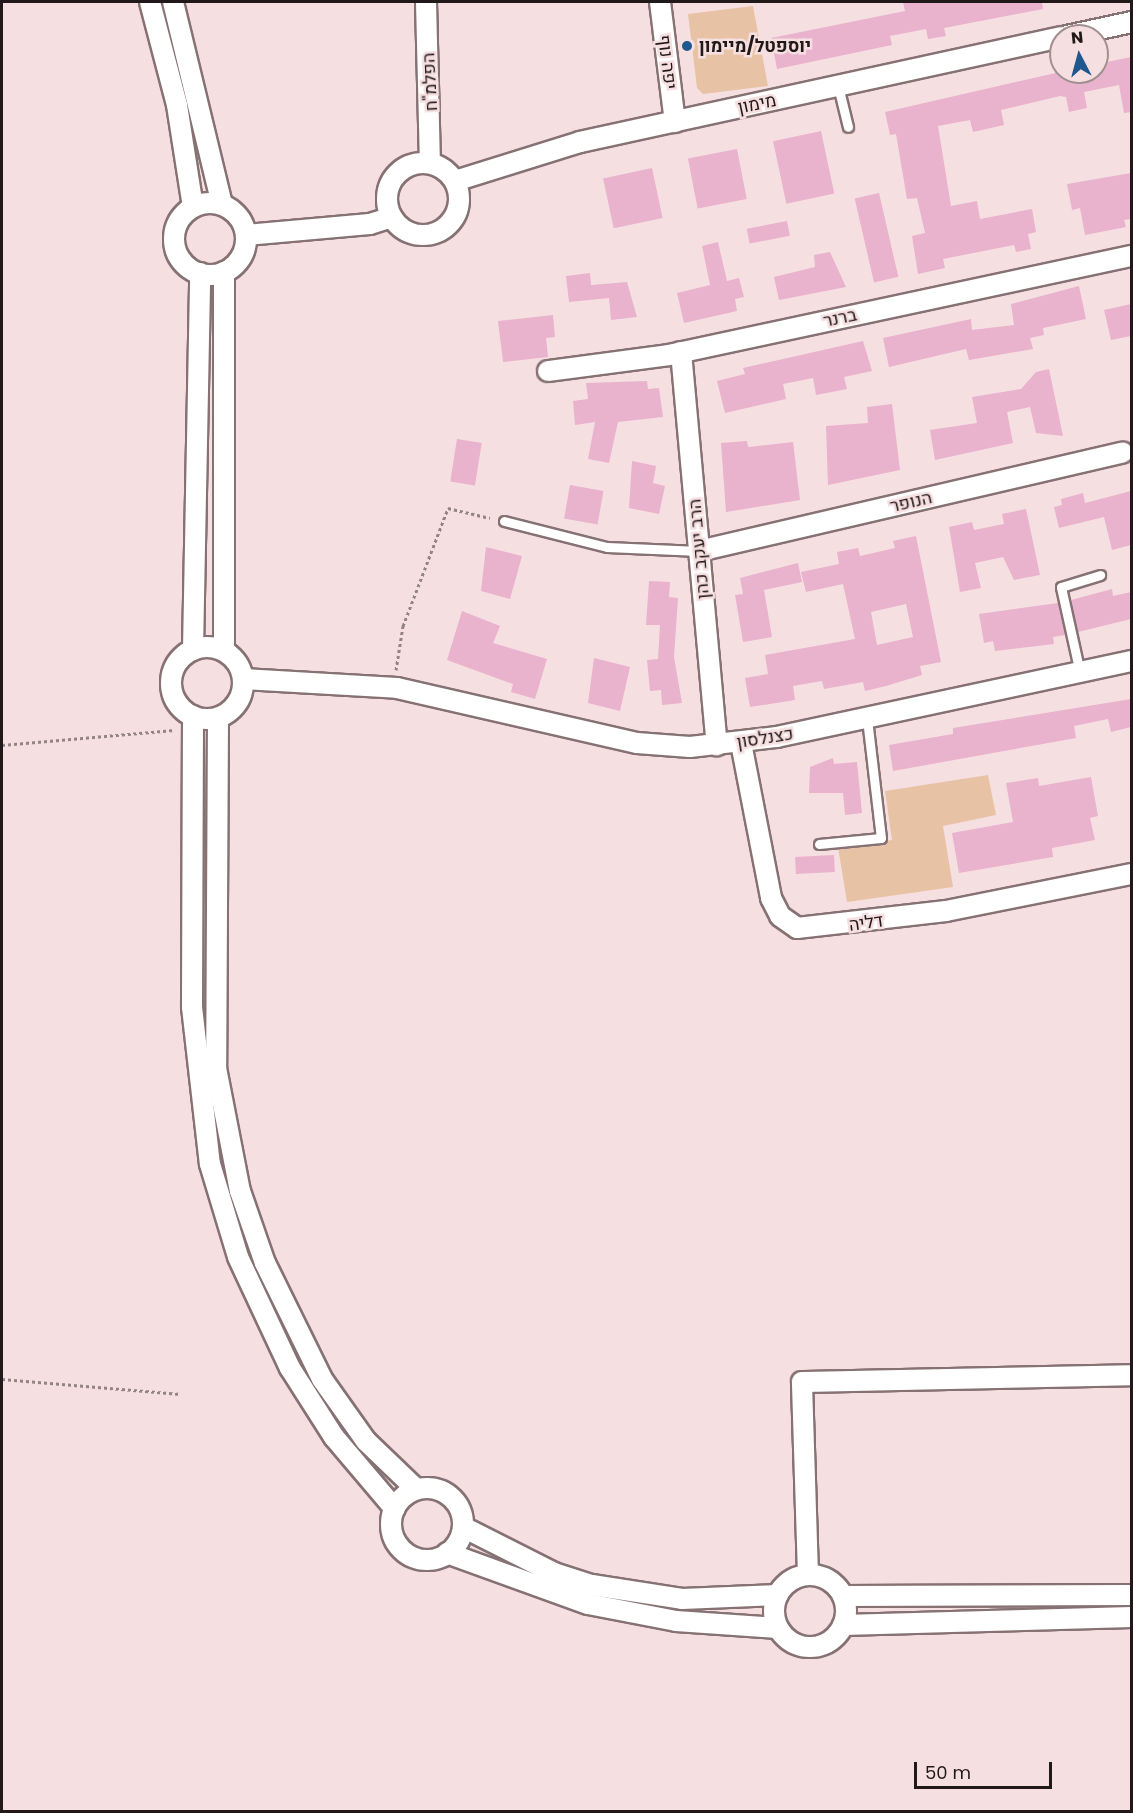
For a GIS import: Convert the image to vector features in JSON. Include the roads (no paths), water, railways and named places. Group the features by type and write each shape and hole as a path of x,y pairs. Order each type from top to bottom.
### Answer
{"street":[{"path":"150,2 177,105 193,207"},
{"path":"173,2 222,204"},
{"name":"הפלמ\"ח","path":"426,2 430,163"},
{"name":"יפה נוף","path":"660,2 675,122"},
{"path":"1109,27 1131,22"},
{"name":"מימון","path":"455,181 580,142 1049,40"},
{"path":"430,163 455,181 458,209 440,231 413,234 392,217 387,196 395,176 412,164 430,163"},
{"path":"222,204 238,215 246,235 242,256 225,272 200,273 182,262 174,243 178,222 193,207 222,204"},
{"path":"246,235 370,224 392,217"},
{"name":"ברנר","path":"548,371 681,352 1131,255"},
{"path":"193,721 218,718 240,699 243,679 224,651 225,272"},
{"path":"193,650 200,273"},
{"name":"הרב יעקב כהן","path":"681,352 717,745"},
{"name":"הנופר","path":"699,551 1123,452"},
{"path":"224,651 193,650 179,660 171,680 175,700 193,721 192,1007 210,1164 238,1257 290,1368 334,1437 395,1509"},
{"name":"כצנלסון","path":"243,679 398,688 637,743 717,745 867,718 1131,661"},
{"path":"218,718 216,1068 240,1191 265,1263 322,1379 366,1441 416,1490"},
{"name":"דליה","path":"741,742 771,898 780,916 797,928 946,911 1131,874"},
{"path":"808,1575 802,1382 1131,1375"},
{"path":"447,1553 463,1527 459,1506 450,1496 430,1488 416,1490 395,1509 393,1535 405,1551 424,1559 447,1553 588,1604 676,1621 778,1628 793,1642 814,1646 833,1638 843,1625 843,1596 827,1579 808,1575 792,1579 778,1595 778,1628"},
{"path":"463,1527 554,1573 592,1585 682,1599 778,1595"},
{"path":"843,1596 1131,1595"},
{"path":"843,1625 1131,1617"}],"lane":[{"path":"838,86 848,128"},
{"path":"504,521 607,547 699,551"},
{"path":"1080,673 1061,586 1100,576"},
{"path":"819,844 881,838 867,718"}],"place":[{"name":"יוספטל/מיימון","path":"687,46"}]}
